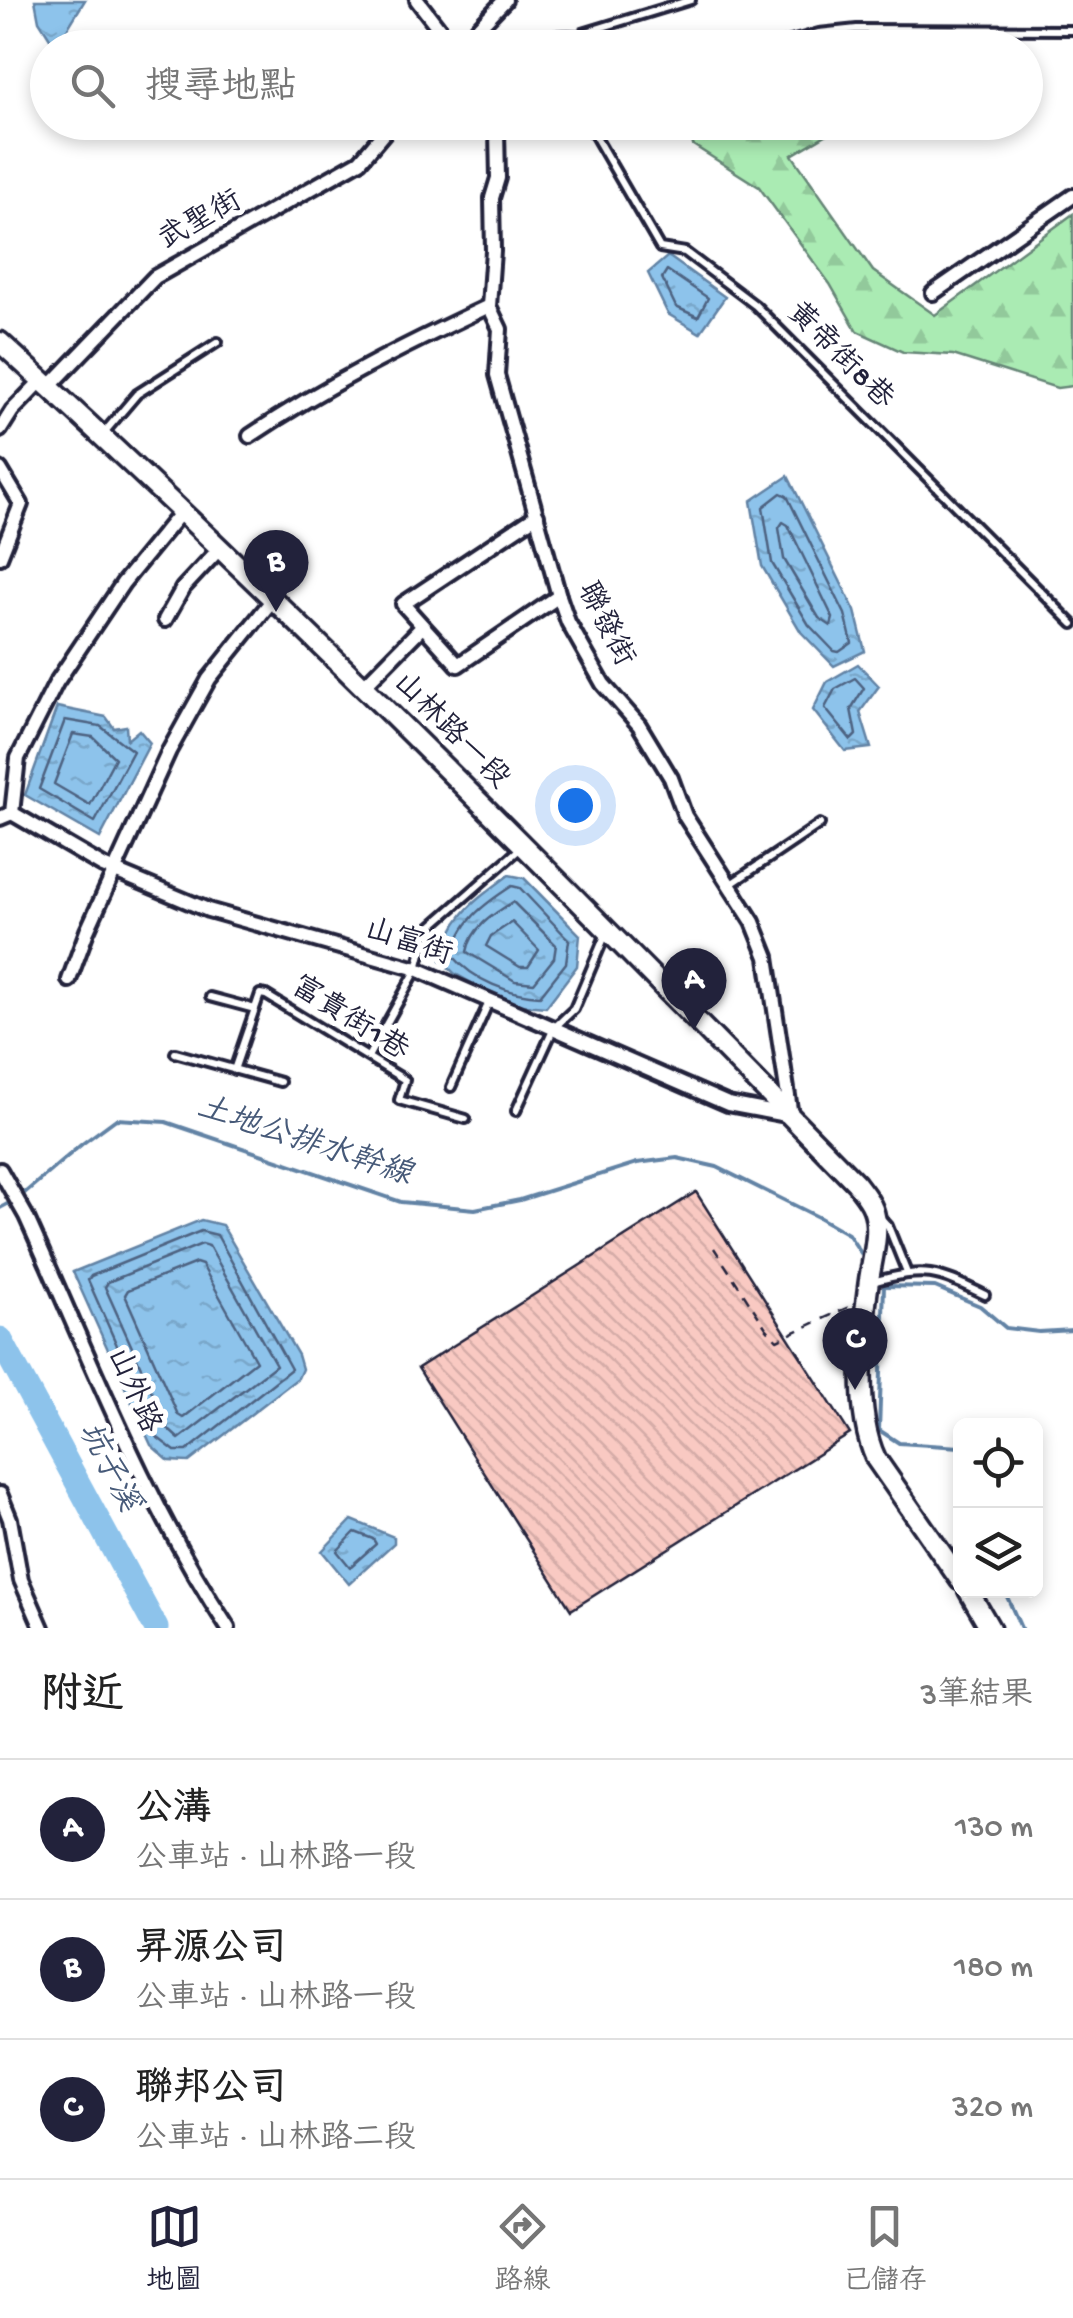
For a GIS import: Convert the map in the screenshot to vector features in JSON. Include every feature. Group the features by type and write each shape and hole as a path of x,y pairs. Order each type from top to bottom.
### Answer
{"main road":[{"name":"山林路一段","path":"0,342 221,547 524,845 856,1183 875,1218"},
{"path":"875,1218 863,1388 868,1443 953,1570"},
{"path":"973,1598 990,1628"}],"street":[{"path":"417,0 442,30"},
{"path":"475,30 505,0"},
{"name":"武聖街","path":"0,430 12,411 155,276 360,161 378,140"},
{"name":"聯發街","path":"497,140 489,306 500,329 496,375 558,596 603,684 638,725 672,778 685,816 753,922 767,957 790,1116"},
{"path":"933,293 1073,196"},
{"path":"250,436 302,401 489,306"},
{"path":"0,469 21,504 0,558"},
{"path":"6,815 18,758 56,683 122,582 182,511"},
{"path":"537,515 403,604 458,665 558,596"},
{"path":"165,620 183,588 221,547"},
{"path":"69,980 114,871 208,679 274,598"},
{"path":"364,686 422,626"},
{"name":"山富街","path":"6,815 114,871 208,910 417,969 728,1104 790,1116"},
{"name":"山外路","path":"0,1170 156,1505 228,1628"},
{"path":"0,1494 10,1520 21,1580 42,1628"}],"lane":[{"path":"595,30 692,0"},
{"path":"848,30 1073,30"},
{"name":"黃帝街8巷","path":"597,140 660,248 685,252 755,305 1073,624"},
{"path":"101,436 137,394 218,342"},
{"path":"730,885 820,824"},
{"path":"369,1055 417,969 427,930 524,845"},
{"path":"516,1111 554,1028 574,1009 607,930"},
{"name":"富貴街1巷","path":"234,1070 260,994 266,995 406,1080 399,1100 466,1119"},
{"path":"210,996 254,1009"},
{"path":"451,1087 489,1000"},
{"path":"175,1054 280,1082"},
{"path":"875,1218 888,1226 907,1273"},
{"path":"868,1285 907,1273 939,1273 985,1295"}],"path":[{"path":"714,1248 778,1340 868,1285"}],"green space":[{"path":"692,140 817,140 792,155 873,271 935,315 1073,214 1073,386 1057,388 953,355 903,352 857,331 830,284 759,187 693,145"}],"water":[{"path":"35,0 85,0 67,30 45,30"},
{"path":"668,256 725,297 700,333 668,314 648,273"},
{"path":"788,476 855,611 865,651 834,666 801,632 762,566 751,501"},
{"path":"858,664 879,686 860,712 871,748 845,751 813,710 827,682"},
{"path":"57,707 106,717 114,728 126,726 127,740 139,730 150,743 100,838 25,795"},
{"path":"509,875 524,878 580,935 577,966 546,1007 509,1004 454,973 441,960 458,920"},
{"path":"201,1220 222,1225 298,1355 302,1369 298,1378 189,1462 169,1461 151,1445 73,1272"},
{"path":"352,1520 394,1537 394,1543 349,1584 322,1551"}],"building":[{"path":"696,1192 850,1434 571,1610 418,1368"}],"waterway":[{"name":"土地公排水幹線","path":"21,1196 116,1119 166,1122 401,1202 475,1209 520,1200 637,1163 677,1158 717,1167 820,1218 848,1234 867,1262"},
{"name":"土地公排水幹線","path":"0,1208 13,1201"},
{"name":"土地公排水幹線","path":"881,1282 884,1286 879,1430 899,1443 953,1447"},
{"path":"885,1286 935,1287 980,1306 1006,1328 1039,1332 1073,1330"},
{"name":"坑子溪","path":"0,1339 156,1628"},
{"name":"土地公排水幹線","path":"1008,1598 1021,1628"}],"place":[{"name":"昇源公司","path":"276,612"},
{"name":"公溝","path":"694,1030"},
{"name":"聯邦公司","path":"855,1390"}]}
